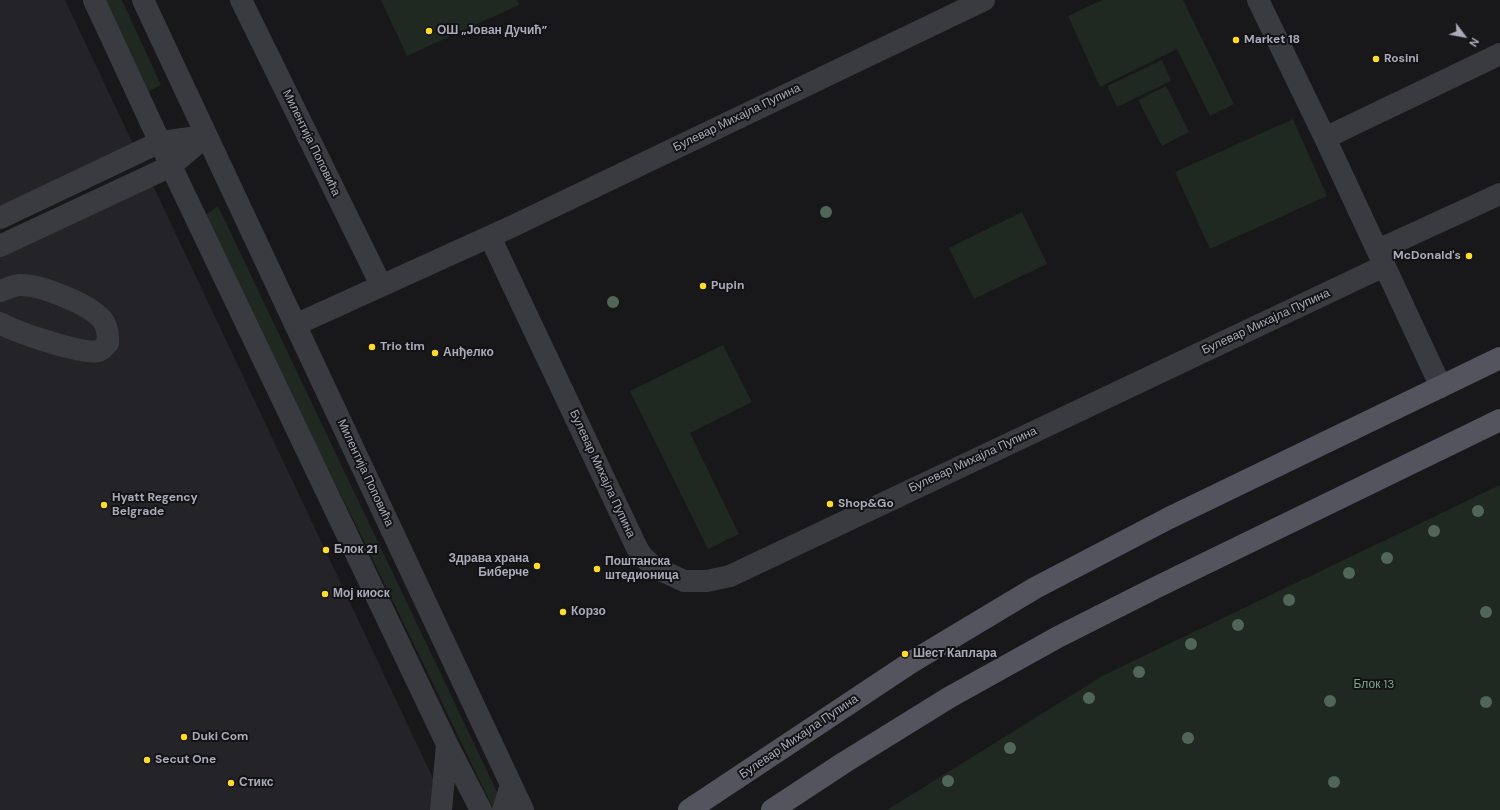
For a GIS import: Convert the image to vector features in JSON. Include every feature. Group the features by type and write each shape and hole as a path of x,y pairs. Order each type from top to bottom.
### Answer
{"main road":[{"name":"Булевар Михајла Пупина","path":"689,810 910,662 1035,588 1169,518 1500,358"},
{"path":"772,810 845,762 944,701 1058,637 1157,587 1500,420"}],"street":[{"path":"94,0 171,166 447,744 481,810"},
{"name":"Милентија Поповића","path":"143,0 523,810"},
{"name":"Милентија Поповића","path":"241,0 381,285"},
{"name":"Булевар Михајла Пупина","path":"295,325 490,237 984,0"},
{"path":"1258,0 1325,138 1441,387"},
{"path":"1325,138 1500,54"},
{"path":"0,218 160,142 206,136"},
{"path":"0,246 171,166 206,136"},
{"name":"Булевар Михајла Пупина","path":"490,237 642,556 654,567 684,581 707,582 730,576 1381,258 1500,194"},
{"path":"0,291 19,285 32,286 76,301 90,308 103,321 108,331 108,343 103,349 97,351 69,348 0,323"},
{"path":"442,800 447,744"},
{"path":"503,810 511,785"}],"shaded area":[{"path":"0,0 65,0 142,163 0,230"},
{"path":"148,175 448,810 0,810 0,245"}],"green space":[{"path":"103,0 122,0 161,85 146,93"},
{"name":"ОШ „Јован Дучић”","path":"381,0 517,0 519,5 407,56"},
{"path":"1102,0 1183,0 1234,104 1210,116 1177,49 1100,87 1068,16"},
{"path":"1162,60 1171,81 1117,107 1107,86"},
{"path":"1166,86 1189,132 1162,146 1138,100"},
{"path":"1293,119 1327,196 1210,249 1175,172"},
{"path":"218,206 499,796 494,810 357,527 272,359 204,216"},
{"path":"1022,212 1047,264 974,299 949,248"},
{"path":"723,345 752,402 690,433 739,534 708,549 630,391"},
{"name":"Блок 13","path":"1500,485 1500,810 887,810 1104,675"}],"place":[{"name":"ОШ „Јован Дучић”","path":"429,31"},
{"name":"Market 18","path":"1236,40"},
{"name":"Rosini","path":"1376,59"},
{"name":"McDonald's","path":"1469,256"},
{"name":"Pupin","path":"703,286"},
{"name":"Trio tim","path":"372,347"},
{"name":"Анђелко","path":"435,353"},
{"name":"Shop&Go","path":"830,504"},
{"name":"Hyatt Regency Belgrade","path":"104,505"},
{"name":"Блок 21","path":"326,550"},
{"name":"Здрава храна Биберче","path":"537,566"},
{"name":"Поштанска штедионица","path":"597,569"},
{"name":"Мој киоск","path":"325,594"},
{"name":"Корзо","path":"563,612"},
{"name":"Шест Каплара","path":"905,654"},
{"name":"Duki Com","path":"184,737"},
{"name":"Secut One","path":"147,760"},
{"name":"Стикс","path":"231,783"}]}
